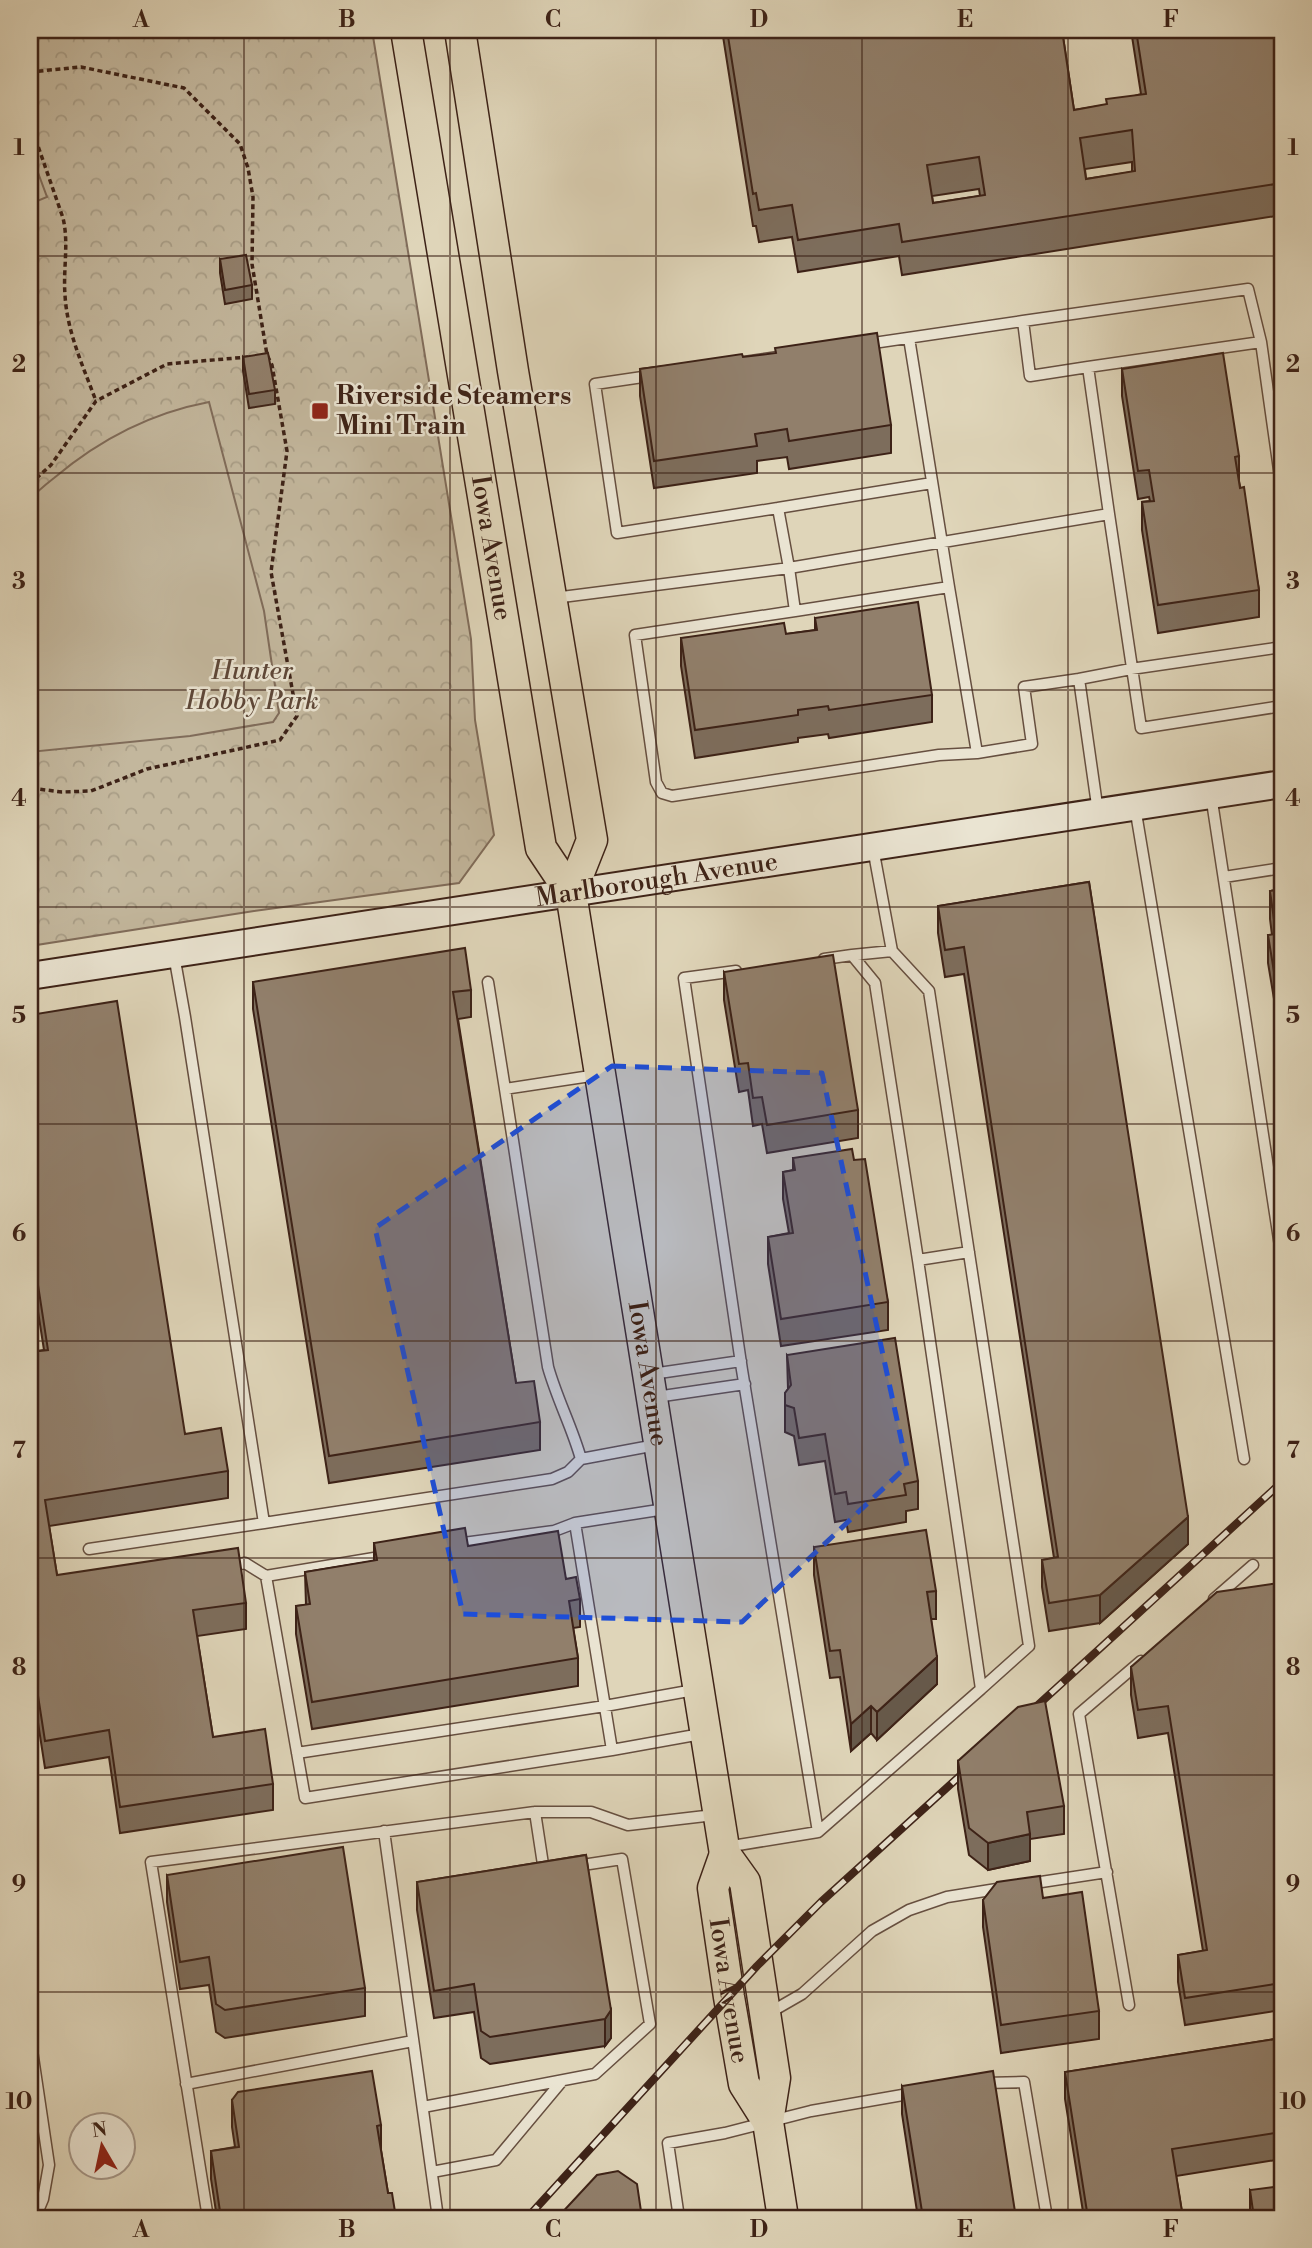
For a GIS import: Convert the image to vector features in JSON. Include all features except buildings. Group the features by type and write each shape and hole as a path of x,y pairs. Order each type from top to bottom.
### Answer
{"main road":[{"name":"Iowa Avenue","path":"406,30 541,848 571,893 724,1851 745,1882 775,2078 768,2122 783,2218"},
{"name":"Iowa Avenue","path":"460,30 513,371 592,840 571,893"},
{"name":"Iowa Avenue","path":"724,1851 713,1888 729,1997 744,2084 768,2122"}],"street":[{"name":"Marlborough Avenue","path":"30,976 1282,784"}],"lane":[{"path":"932,483 618,533 595,384 1248,289 1261,342 1282,491"},
{"path":"1023,321 1030,376 1261,342"},
{"path":"909,338 977,753"},
{"path":"1088,367 1140,728 1282,706"},
{"path":"778,508 795,611"},
{"path":"551,598 789,568 1109,514"},
{"path":"949,587 635,635 656,782 662,793 672,796 939,755 977,753 1032,744 1024,687 1282,647"},
{"path":"1079,679 1098,813"},
{"path":"1211,795 1282,1259"},
{"path":"1135,806 1244,1459"},
{"path":"724,1851 818,1832 1029,1646 929,990 892,951 873,848"},
{"path":"1224,877 1282,867"},
{"path":"813,960 892,951"},
{"path":"174,955 186,1017 264,1523"},
{"path":"852,955 875,983 981,1689"},
{"path":"749,969 684,978 741,1361 818,1832"},
{"path":"488,982 548,1367 555,1391 574,1433 581,1459"},
{"path":"505,1089 600,1075"},
{"path":"918,1260 969,1252"},
{"path":"650,1386 741,1361"},
{"path":"650,1386 745,1384"},
{"path":"89,1549 551,1479 568,1472 581,1459 659,1445"},
{"path":"444,1546 554,1531 575,1523 669,1508"},
{"path":"575,1523 612,1750"},
{"path":"220,1568 245,1563 266,1576 403,1553"},
{"path":"1202,1609 1253,1565"},
{"path":"266,1576 306,1798 705,1733"},
{"path":"1129,2005 1079,1714 1151,1653"},
{"path":"298,1753 698,1689"},
{"path":"208,2218 151,1862 535,1812 591,1812 628,1825 718,1814"},
{"path":"535,1812 544,1871"},
{"path":"384,1831 438,2218"},
{"path":"423,2107 595,2074 650,2024 622,1859 570,1867"},
{"path":"531,1873 557,1869"},
{"path":"765,2015 802,1994 872,1931 909,1910 947,1897 1107,1872"},
{"path":"30,2037 50,2165 43,2199 35,2218"},
{"path":"186,2084 413,2041"},
{"path":"432,2172 496,2160 562,2081"},
{"path":"972,2083 1024,2082 1047,2218"},
{"path":"679,2218 668,2143 725,2133 811,2111 918,2092"}],"path":[{"path":"30,72 81,67 184,88 240,144 253,197 252,264 287,452 271,572 296,716 280,740 147,768 91,790 62,792 30,788"},
{"path":"30,123 63,218 66,231 65,295 70,331 96,401"},
{"path":"30,484 51,465 96,401 167,363 267,355"}],"highlighted area":[{"path":"612,1066 822,1073 907,1466 742,1622 463,1614 375,1228"}],"green space":[{"name":"Hunter Hobby Park","path":"30,30 372,30 471,639 475,720 494,835 459,883 30,946"},
{"path":"30,151 47,197 30,204"},
{"path":"209,402 264,611 279,713 273,722 190,736 30,752 30,500 71,464 108,440 167,413"}],"railway":[{"path":"1027,1715 1282,1482"},
{"path":"527,2218 757,1966 821,1902 973,1764"}],"place":[{"name":"Riverside Steamers Mini Train","path":"320,411"}]}
